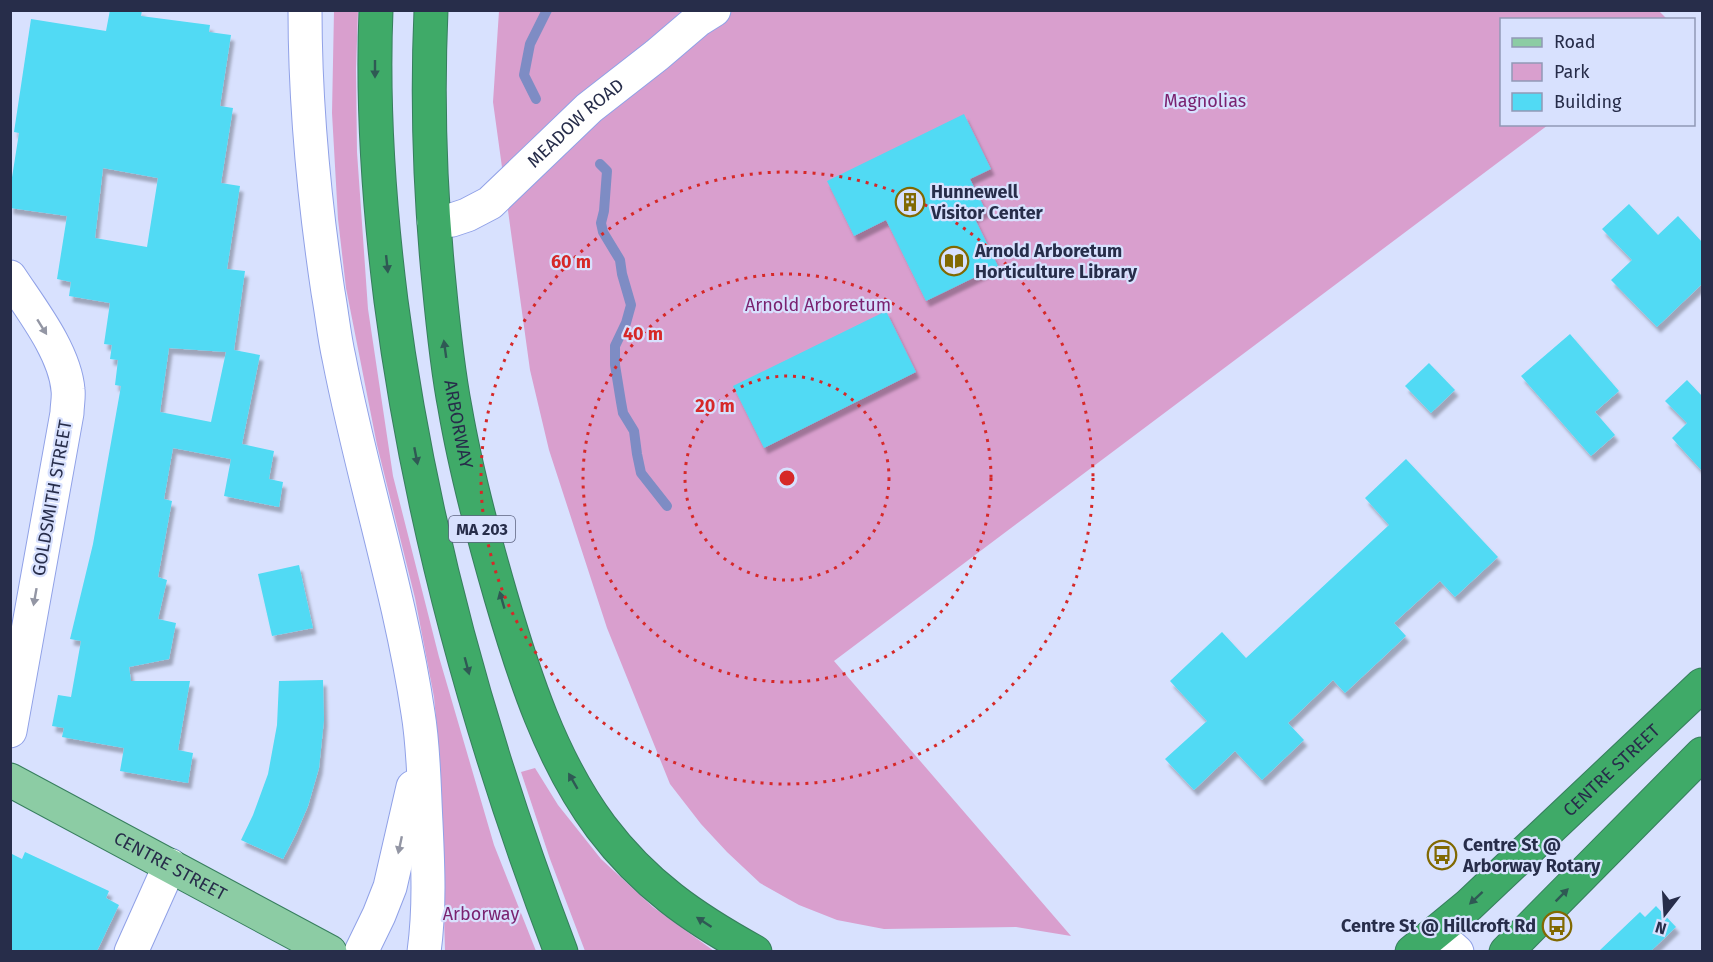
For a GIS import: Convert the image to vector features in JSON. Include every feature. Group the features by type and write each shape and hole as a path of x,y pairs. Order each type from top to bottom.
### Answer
{"highway":[{"name":"MA 203","path":"376,10 376,119 383,234 413,441 440,565 476,698 524,851 561,951"},
{"name":"ARBORWAY","path":"430,10 429,92 434,222 445,345 454,407 466,464 510,629 533,694 566,770 588,808 614,843 632,863 688,912 755,951"},
{"name":"CENTRE STREET","path":"1435,945 1469,905 1702,685"},
{"path":"1506,951 1702,754"}],"main road":[{"name":"CENTRE STREET","path":"10,780 330,951"}],"street":[{"path":"304,10 308,124 321,242 338,357 366,484 405,642 418,714 422,747 429,893 424,951"},
{"name":"MEADOW ROAD","path":"434,222 452,220 482,209 503,192 589,108 714,10"},
{"name":"GOLDSMITH STREET","path":"10,277 56,348 68,390 67,413 10,731"},
{"path":"361,951 390,887 422,747"},
{"path":"132,951 170,865"}],"green space":[{"name":"Arnold Arboretum","path":"1658,10 1666,18 1500,18 1500,126 1547,126 834,661 1071,936 1016,927 884,929 837,920 799,905 760,883 701,824 670,784 607,628 549,450 530,370 493,102 499,11"},
{"name":"Arborway","path":"334,11 358,11 357,152 368,309 393,476 439,657 494,845 536,951 445,951 440,761 434,697 415,598 377,445 346,288 338,219 332,113"},
{"path":"535,768 558,805 601,859 653,907 714,951 585,951 550,859 521,772"}],"building":[{"path":"110,10 142,10 141,16 210,25 209,32 231,35 220,106 233,108 221,183 240,186 227,269 245,271 234,350 260,355 242,444 274,451 269,479 283,482 279,507 224,496 231,459 173,448 164,499 172,501 158,577 167,580 158,619 176,623 169,659 129,667 131,681 190,681 178,750 193,753 188,783 120,771 124,748 62,737 64,728 52,726 58,695 71,697 81,641 70,639 93,544 121,386 115,385 118,360 110,359 112,345 104,344 110,303 69,296 71,282 57,279 67,216 10,208 10,190 19,133 14,132 31,19 106,31","holes":["103,168 158,178 147,247 95,238","169,348 226,352 211,422 160,412"]},
{"name":"Hunnewell Visitor Center","path":"964,114 991,169 970,179 986,211 974,217 998,266 926,301 886,220 854,236 827,181"},
{"path":"1629,204 1658,235 1678,216 1702,242 1702,284 1657,327 1611,280 1632,260 1602,229"},
{"path":"886,311 916,372 764,448 733,386"},
{"path":"1570,334 1619,391 1595,412 1615,435 1591,456 1521,376"},
{"path":"1429,363 1455,390 1431,413 1405,386"},
{"path":"1687,380 1702,396 1702,471 1672,438 1687,423 1665,401"},
{"path":"1406,459 1498,557 1455,597 1440,581 1394,623 1406,636 1345,693 1333,680 1288,723 1304,740 1262,780 1235,751 1194,790 1165,759 1207,721 1170,681 1222,632 1246,658 1389,525 1365,498"},
{"path":"299,565 313,628 272,636 258,574"},
{"path":"323,680 324,720 319,768 308,806 283,859 241,840 268,774 277,725 279,681"},
{"path":"25,852 109,891 106,898 119,905 97,951 10,951 10,853 22,859"},
{"path":"1656,906 1676,927 1651,951 1599,951 1640,912 1645,917"}],"waterway":[{"path":"536,99 524,75 530,44 547,10"},
{"path":"600,164 607,171 601,223 603,232 620,260 631,305 626,323 615,346 615,365 623,413 634,431 641,473 667,506"}],"place":[{"name":"Hunnewell Visitor Center","path":"910,202"},
{"name":"Arnold Arboretum Horticulture Library","path":"954,261"},
{"name":"Centre St @ Arborway Rotary","path":"1442,855"},
{"name":"Centre St @ Hillcroft Rd","path":"1557,926"}],"park label":[{"name":"Magnolias","path":"1205,101"}]}
